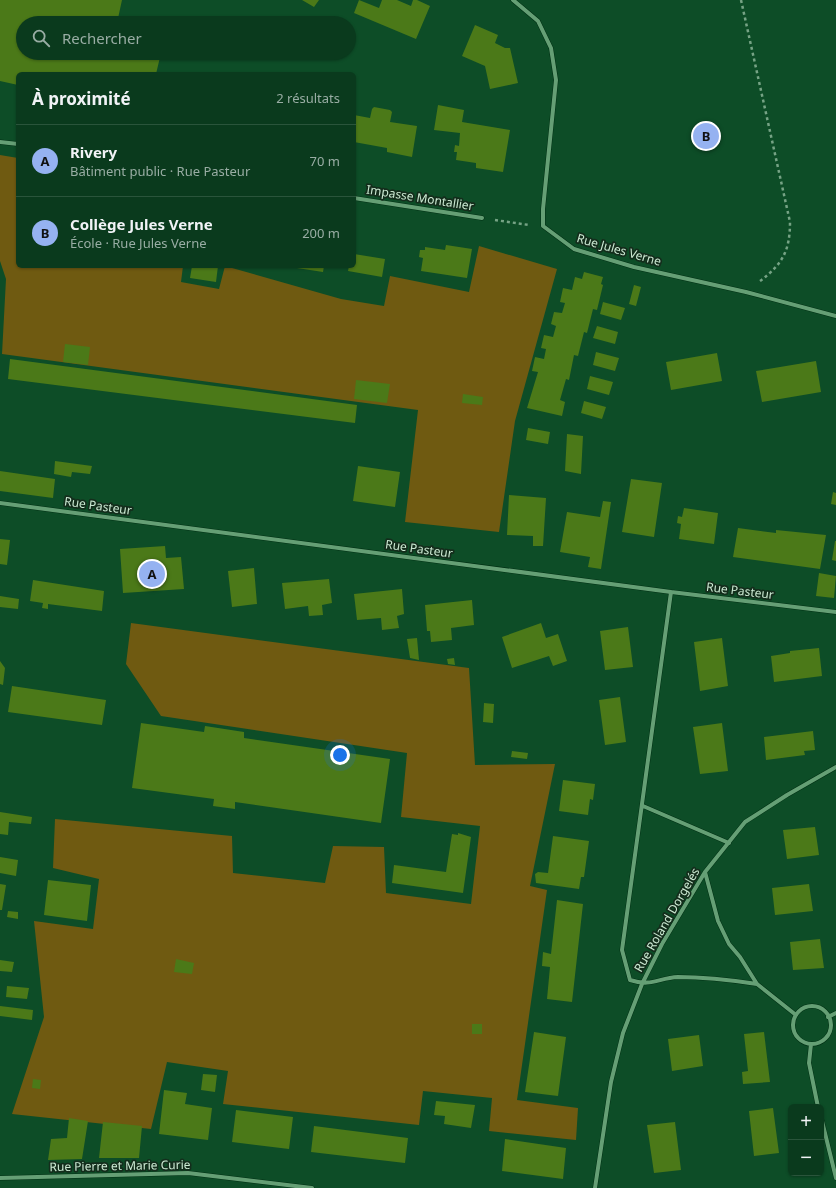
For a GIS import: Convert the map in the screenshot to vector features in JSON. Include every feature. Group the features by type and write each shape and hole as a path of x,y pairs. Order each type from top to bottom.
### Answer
{"street":[{"path":"513,0 538,21 551,48 556,80 543,209 543,226"},
{"path":"0,142 16,144"},
{"name":"Impasse Montallier","path":"356,198 482,218"},
{"name":"Rue Jules Verne","path":"543,226 574,250 634,267 746,292 836,316"},
{"name":"Rue Pasteur","path":"0,503 671,592 836,612"},
{"path":"671,592 643,806 622,950 630,980 642,984 676,977 715,978 758,984"},
{"name":"Rue Roland Dorgelés","path":"595,1188 610,1082 623,1033 642,984 662,944 705,872 745,822 836,767"},
{"path":"643,806 728,843"},
{"path":"705,872 718,921 729,944 740,957 758,984 796,1015"},
{"path":"813,1006 819,1008 828,1017 830,1022 829,1033 822,1042 811,1044 799,1039 795,1034 793,1028 796,1015 800,1010 813,1006"},
{"path":"828,1017 836,1013"},
{"path":"811,1044 809,1063 817,1104"},
{"path":"824,1129 836,1178"},
{"name":"Rue Pierre et Marie Curie","path":"0,1178 188,1173 312,1188"}],"path":[{"path":"741,0 790,222 787,252 773,272 746,292"},
{"path":"482,218 543,226"}],"shaded area":[{"path":"0,155 16,158 16,268 183,268 181,282 219,289 224,268 232,268 341,299 384,306 390,276 469,292 479,246 557,269 515,421 499,532 405,522 418,410 2,354 6,279 0,261"},
{"path":"131,623 469,668 475,765 555,764 530,886 547,890 517,1100 578,1108 576,1140 489,1131 492,1098 423,1091 419,1125 223,1104 228,1071 167,1062 151,1129 12,1114 44,1017 34,921 93,929 99,879 53,868 55,819 232,836 233,873 325,883 333,846 384,847 386,893 471,904 480,826 401,817 407,753 161,716 126,664"}],"building":[{"path":"0,0 122,0 119,16 16,16 16,60 159,60 156,72 16,72 16,85 0,81"},
{"path":"302,0 319,0 314,7"},
{"path":"359,0 379,8 382,0 397,0 411,6 413,0 417,0 430,6 416,39 354,13"},
{"path":"475,25 498,35 495,43 505,48 510,48 518,83 490,89 485,66 462,56"},
{"path":"438,105 464,110 462,122 510,130 503,172 476,168 476,163 456,160 457,152 454,152 455,145 459,146 460,133 434,130"},
{"path":"374,107 390,110 392,112 390,122 417,126 412,157 387,152 387,148 356,142 356,115 370,118"},
{"path":"446,245 472,249 467,278 421,271 423,258 419,257 420,250 425,250 425,247 445,250"},
{"path":"356,254 385,259 382,277 348,271 349,268 356,268"},
{"path":"192,268 218,268 216,282 190,278"},
{"path":"297,268 324,268 323,272"},
{"path":"584,272 603,277 601,284 603,285 597,310 593,309 587,333 584,332 578,356 574,355 569,380 566,379 560,400 565,402 562,416 527,408 538,372 532,371 535,357 544,359 546,349 541,348 544,335 553,337 556,326 551,324 554,312 562,313 565,303 560,302 563,288 572,290 575,277 582,279"},
{"path":"634,285 641,287 636,306 629,304"},
{"path":"603,302 625,308 621,320 600,314"},
{"path":"597,326 618,332 615,344 593,338"},
{"path":"65,344 90,347 88,365 63,362"},
{"path":"596,352 619,358 615,371 593,365"},
{"path":"717,353 722,381 671,390 666,362"},
{"path":"10,359 357,405 355,423 8,379"},
{"path":"816,361 821,392 762,402 756,371"},
{"path":"590,376 613,382 609,395 587,389"},
{"path":"356,380 390,384 387,403 354,399"},
{"path":"463,394 483,397 482,405 462,403"},
{"path":"584,401 606,407 602,419 581,413"},
{"path":"528,428 550,432 548,444 526,440"},
{"path":"567,434 583,436 581,474 565,471"},
{"path":"55,461 92,466 90,474 72,472 71,477 54,474"},
{"path":"358,466 400,472 395,507 353,501"},
{"path":"0,471 55,479 53,498 0,491"},
{"path":"631,479 662,483 654,537 622,532"},
{"path":"833,492 836,493 836,505 831,504"},
{"path":"509,495 546,498 543,546 533,546 533,536 507,535"},
{"path":"603,501 611,502 601,569 588,567 590,557 560,552 567,512 600,517"},
{"path":"684,508 718,513 714,544 679,539 681,524 677,523 678,516 682,517"},
{"path":"738,528 776,533 776,530 826,535 820,569 733,557"},
{"path":"0,539 10,540 7,565 0,564"},
{"path":"836,541 836,561 832,560"},
{"path":"165,546 166,558 181,557 184,589 123,593 120,549"},
{"path":"254,568 257,604 232,607 228,571"},
{"path":"819,573 836,576 834,598 816,596"},
{"path":"329,579 332,603 322,605 323,615 309,616 308,606 285,609 282,583"},
{"path":"33,580 104,591 102,611 48,604 48,609 42,608 43,603 30,601"},
{"path":"402,589 404,614 397,616 399,628 382,630 381,618 357,620 354,594"},
{"path":"0,596 19,599 18,609 0,607"},
{"path":"472,600 474,625 451,628 452,640 431,642 430,631 427,631 425,605"},
{"path":"541,623 546,638 558,634 567,661 553,666 549,656 512,668 502,637"},
{"path":"628,627 633,667 605,670 600,631"},
{"path":"417,638 419,660 410,658 407,639"},
{"path":"722,638 728,686 700,691 694,642"},
{"path":"819,648 822,676 774,682 771,656 790,653 790,651"},
{"path":"454,658 455,665 448,664 447,659"},
{"path":"0,661 5,668 3,685 0,684"},
{"path":"12,686 106,700 102,725 8,712"},
{"path":"620,697 626,742 605,745 599,700"},
{"path":"484,703 494,704 493,723 483,722"},
{"path":"141,723 204,732 205,726 244,732 244,738 390,759 381,823 235,802 235,809 213,806 214,799 132,788"},
{"path":"722,723 728,771 700,774 693,727"},
{"path":"813,731 815,750 804,751 805,755 766,760 764,737"},
{"path":"512,751 528,753 527,759 511,757"},
{"path":"563,780 595,784 593,800 590,799 588,815 559,811"},
{"path":"0,812 32,817 31,824 9,822 8,835 0,834"},
{"path":"815,827 819,855 787,859 783,830"},
{"path":"458,833 471,837 463,893 392,883 394,865 446,872 452,834 458,835"},
{"path":"553,836 589,841 584,877 581,877 579,889 536,883 535,874 538,872 548,873"},
{"path":"0,857 18,860 16,876 0,873"},
{"path":"48,880 91,885 87,921 44,915"},
{"path":"0,884 6,885 2,910 0,910"},
{"path":"809,884 813,911 775,915 772,888"},
{"path":"557,900 583,904 572,1002 547,999 550,967 542,966 543,952 551,954"},
{"path":"8,911 18,912 18,919 7,917"},
{"path":"820,939 824,968 793,970 790,942"},
{"path":"176,959 194,963 192,974 174,972"},
{"path":"0,960 14,962 12,972 0,971"},
{"path":"7,986 29,988 27,999 6,997"},
{"path":"0,1006 33,1010 32,1020 0,1016"},
{"path":"472,1024 482,1024 482,1034 472,1034"},
{"path":"534,1032 566,1037 558,1096 525,1092"},
{"path":"764,1032 770,1082 743,1084 742,1072 748,1071 744,1034"},
{"path":"699,1035 703,1066 672,1071 668,1039"},
{"path":"203,1074 217,1075 215,1092 201,1090"},
{"path":"33,1079 41,1080 40,1089 32,1088"},
{"path":"164,1090 187,1093 185,1104 212,1108 208,1140 159,1134"},
{"path":"436,1101 475,1105 471,1128 444,1124 445,1116 434,1115"},
{"path":"773,1108 779,1153 754,1156 749,1111"},
{"path":"236,1110 293,1117 289,1149 232,1142"},
{"path":"69,1118 88,1121 82,1159 48,1160 51,1139 67,1138"},
{"path":"103,1122 142,1126 139,1158 99,1158"},
{"path":"675,1122 681,1170 654,1173 647,1125"},
{"path":"314,1126 408,1138 405,1163 311,1152"},
{"path":"505,1139 566,1148 563,1179 502,1171"}],"place":[{"name":"Collège Jules Verne","path":"706,136"},
{"name":"Rivery","path":"152,574"}]}
